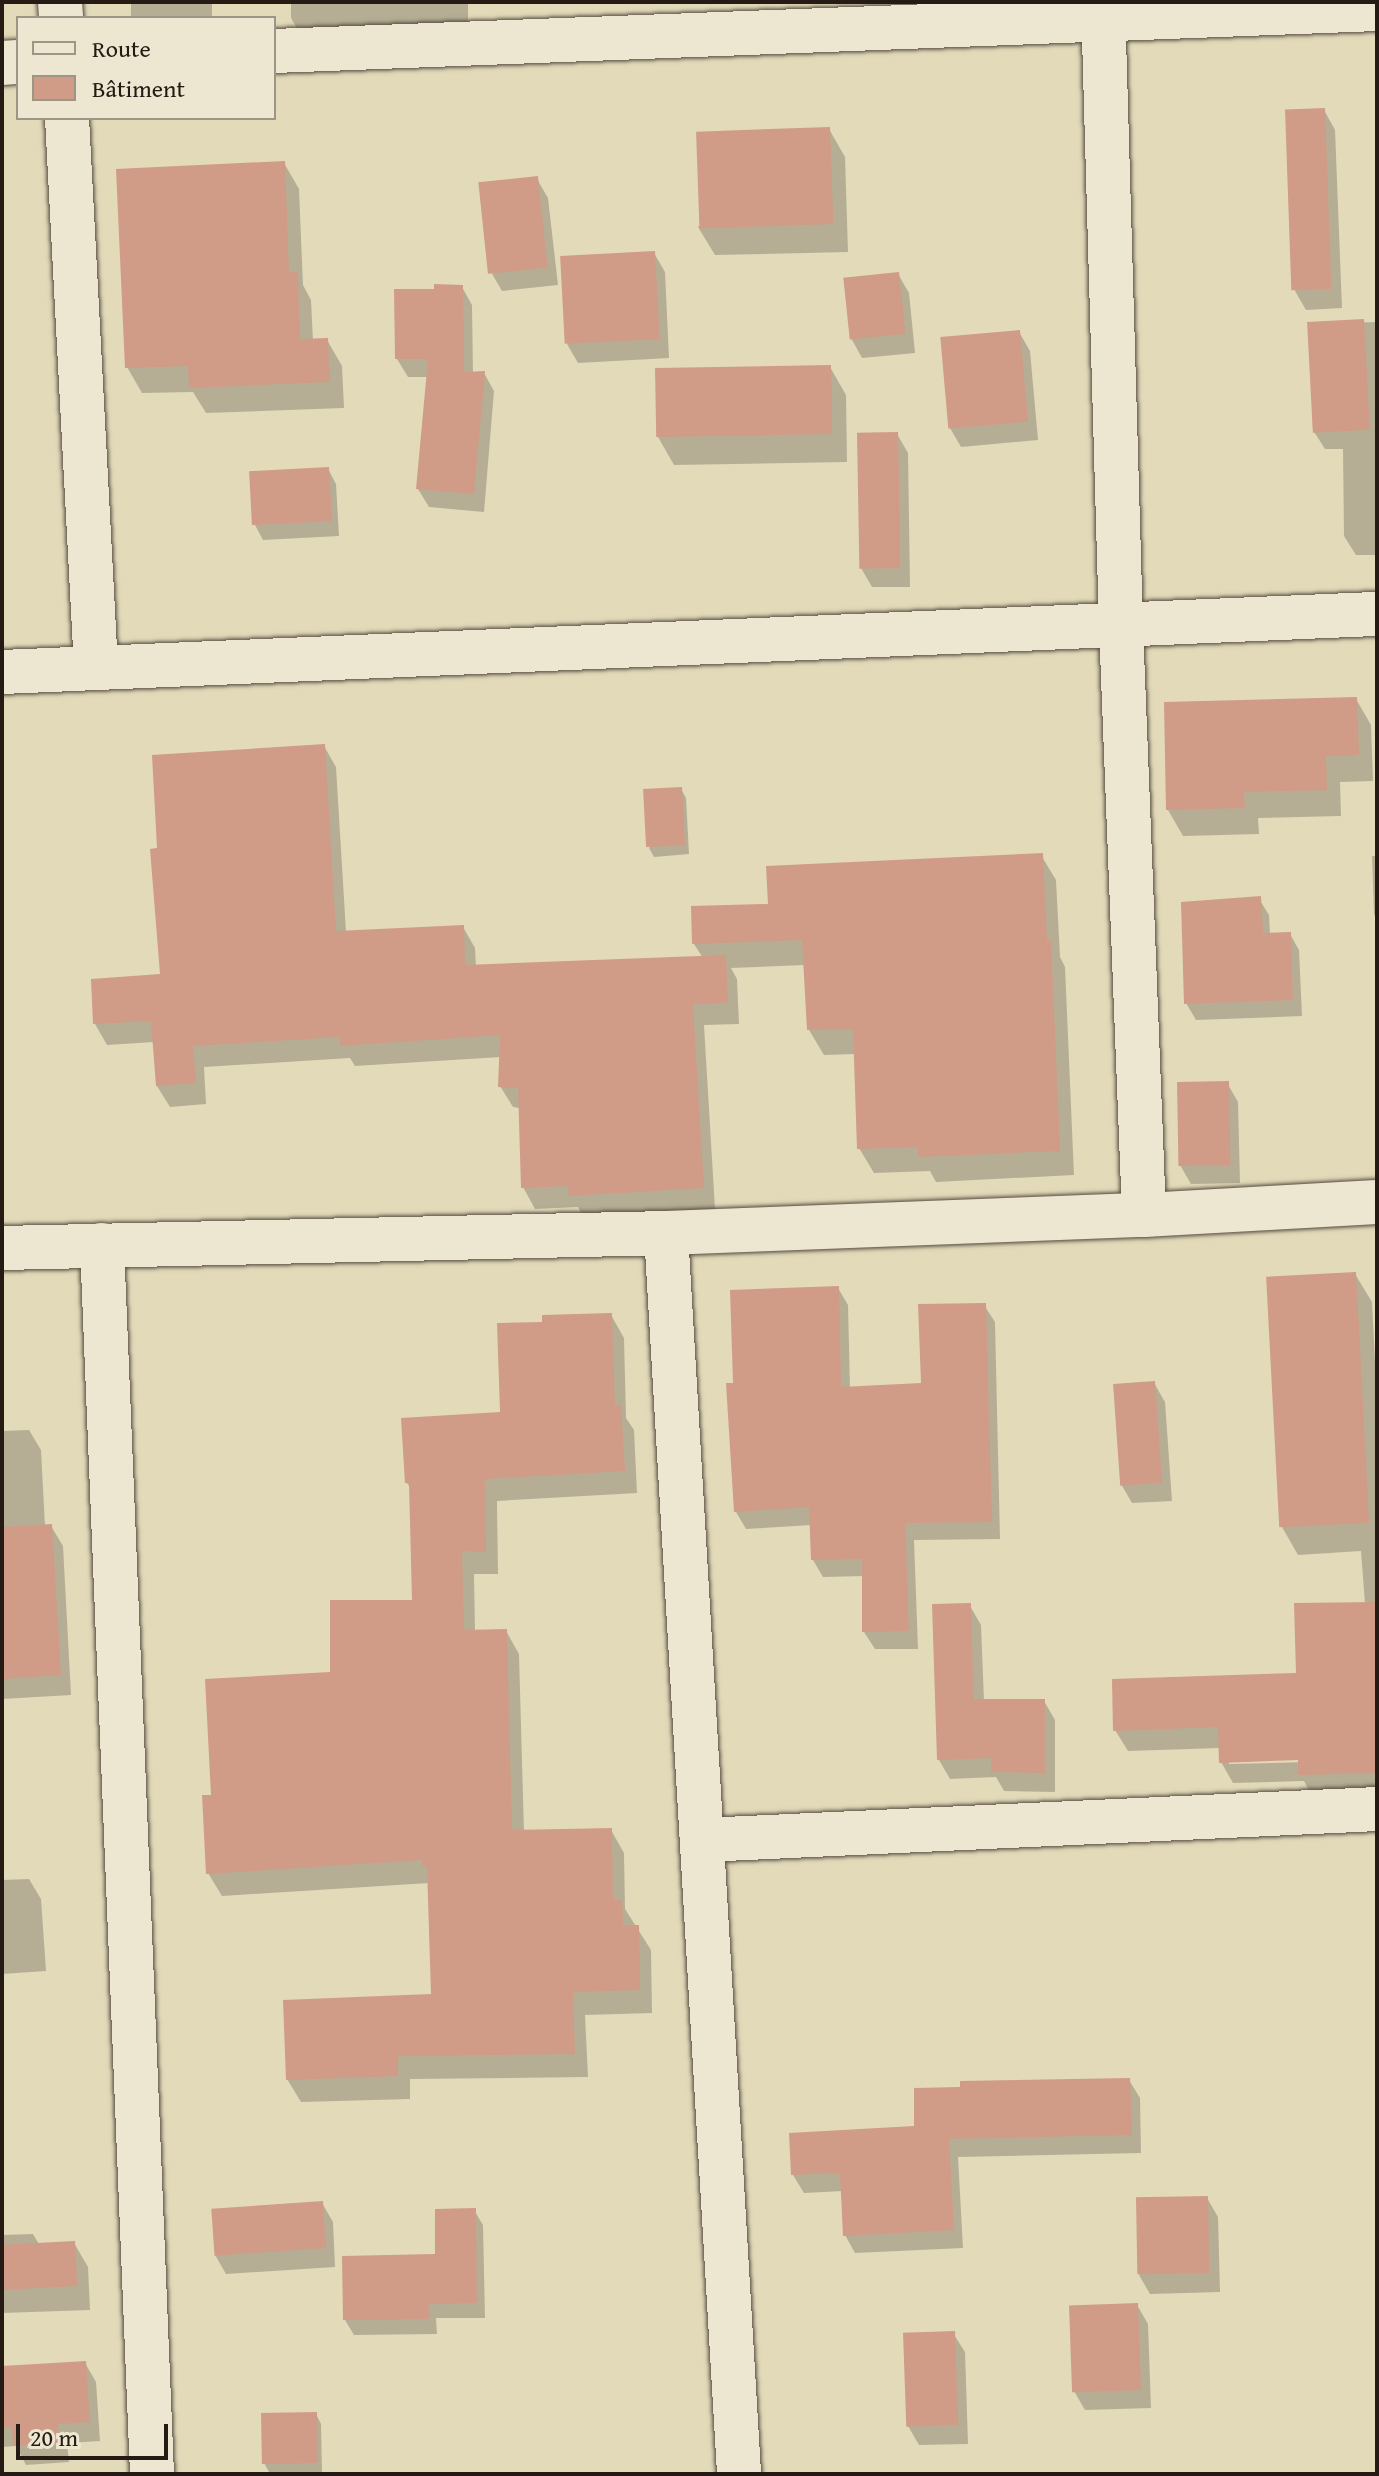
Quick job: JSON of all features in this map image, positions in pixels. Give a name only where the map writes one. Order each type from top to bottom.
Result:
[{"type":"street","points":[[276,51],[1104,10],[1377,9]]},
{"type":"street","points":[[1104,10],[1121,626],[1144,1215]]},
{"type":"street","points":[[67,120],[96,667]]},
{"type":"street","points":[[2,672],[1377,614]]},
{"type":"street","points":[[2,1248],[666,1233],[1144,1215],[1377,1202]]},
{"type":"street","points":[[666,1233],[739,2474]]},
{"type":"street","points":[[102,1245],[152,2474]]},
{"type":"street","points":[[703,1840],[1377,1809]]},
{"type":"building","points":[[1325,108],[1331,289],[1291,290],[1285,109]]},
{"type":"building","points":[[830,127],[833,224],[699,229],[696,132]]},
{"type":"building","points":[[285,161],[289,272],[298,272],[300,339],[328,338],[330,382],[189,388],[188,366],[125,368],[116,169]]},
{"type":"building","points":[[538,176],[548,267],[488,274],[478,182]]},
{"type":"building","points":[[655,251],[660,339],[565,344],[560,256]]},
{"type":"building","points":[[899,272],[905,334],[850,340],[843,278]]},
{"type":"building","points":[[434,284],[463,285],[464,372],[485,371],[474,494],[416,489],[428,359],[395,359],[394,289],[434,289]]},
{"type":"building","points":[[1364,319],[1370,430],[1313,433],[1307,322]]},
{"type":"building","points":[[1020,330],[1028,422],[948,429],[940,337]]},
{"type":"building","points":[[831,365],[832,434],[656,437],[655,368]]},
{"type":"building","points":[[898,432],[900,568],[859,569],[857,433]]},
{"type":"building","points":[[329,467],[332,521],[252,525],[249,471]]},
{"type":"building","points":[[1357,697],[1359,755],[1326,756],[1327,790],[1244,792],[1245,808],[1166,810],[1164,702]]},
{"type":"building","points":[[325,744],[336,931],[464,925],[465,965],[726,955],[728,1003],[693,1004],[704,1188],[569,1196],[568,1186],[521,1188],[518,1088],[498,1087],[500,1035],[340,1046],[340,1037],[193,1046],[196,1083],[156,1086],[151,1021],[93,1024],[91,979],[160,974],[150,849],[157,848],[152,755]]},
{"type":"building","points":[[682,787],[685,845],[646,847],[643,789]]},
{"type":"building","points":[[1043,853],[1047,940],[1051,940],[1060,1151],[919,1157],[917,1147],[857,1149],[853,1029],[807,1030],[802,940],[692,944],[691,906],[768,904],[766,866]]},
{"type":"building","points":[[1261,896],[1263,933],[1291,932],[1293,1000],[1184,1004],[1181,902]]},
{"type":"building","points":[[1229,1081],[1230,1165],[1178,1166],[1177,1082]]},
{"type":"building","points":[[1356,1272],[1369,1523],[1279,1527],[1266,1277]]},
{"type":"building","points":[[839,1286],[841,1387],[921,1383],[918,1304],[986,1303],[992,1522],[905,1523],[909,1631],[862,1632],[862,1559],[811,1560],[809,1507],[734,1512],[726,1383],[733,1383],[730,1290]]},
{"type":"building","points":[[612,1313],[615,1406],[621,1405],[625,1471],[485,1479],[486,1552],[462,1551],[464,1630],[507,1629],[512,1830],[612,1828],[613,1900],[622,1900],[623,1925],[639,1925],[640,1990],[573,1992],[575,2054],[398,2056],[398,2076],[286,2080],[283,2000],[431,1994],[427,1867],[423,1867],[422,1860],[206,1874],[202,1795],[211,1795],[205,1679],[330,1672],[330,1600],[412,1600],[409,1483],[405,1483],[401,1418],[500,1412],[497,1323],[542,1322],[542,1315]]},
{"type":"building","points":[[1155,1381],[1162,1483],[1120,1486],[1113,1384]]},
{"type":"building","points":[[52,1524],[61,1675],[2,1679],[2,1527]]},
{"type":"building","points":[[1377,1602],[1377,1773],[1298,1775],[1298,1760],[1219,1763],[1218,1727],[1113,1731],[1112,1679],[1296,1673],[1294,1603]]},
{"type":"building","points":[[971,1603],[974,1699],[1045,1699],[1045,1773],[991,1772],[991,1758],[937,1760],[932,1604]]},
{"type":"building","points":[[1130,2078],[1132,2135],[949,2139],[954,2230],[843,2236],[840,2173],[791,2175],[789,2133],[914,2126],[914,2088],[960,2087],[960,2081]]},
{"type":"building","points":[[1208,2196],[1209,2273],[1137,2274],[1136,2197]]},
{"type":"building","points":[[323,2201],[326,2248],[215,2256],[211,2209]]},
{"type":"building","points":[[476,2208],[477,2303],[429,2304],[429,2319],[343,2320],[342,2256],[435,2254],[435,2209]]},
{"type":"building","points":[[75,2241],[77,2286],[4,2290],[2,2245]]},
{"type":"building","points":[[1138,2303],[1141,2390],[1072,2392],[1069,2305]]},
{"type":"building","points":[[955,2331],[958,2425],[906,2427],[903,2333]]},
{"type":"building","points":[[86,2361],[90,2422],[58,2424],[59,2443],[13,2446],[12,2427],[2,2428],[2,2366]]},
{"type":"building","points":[[317,2412],[318,2463],[262,2464],[261,2413]]}]
